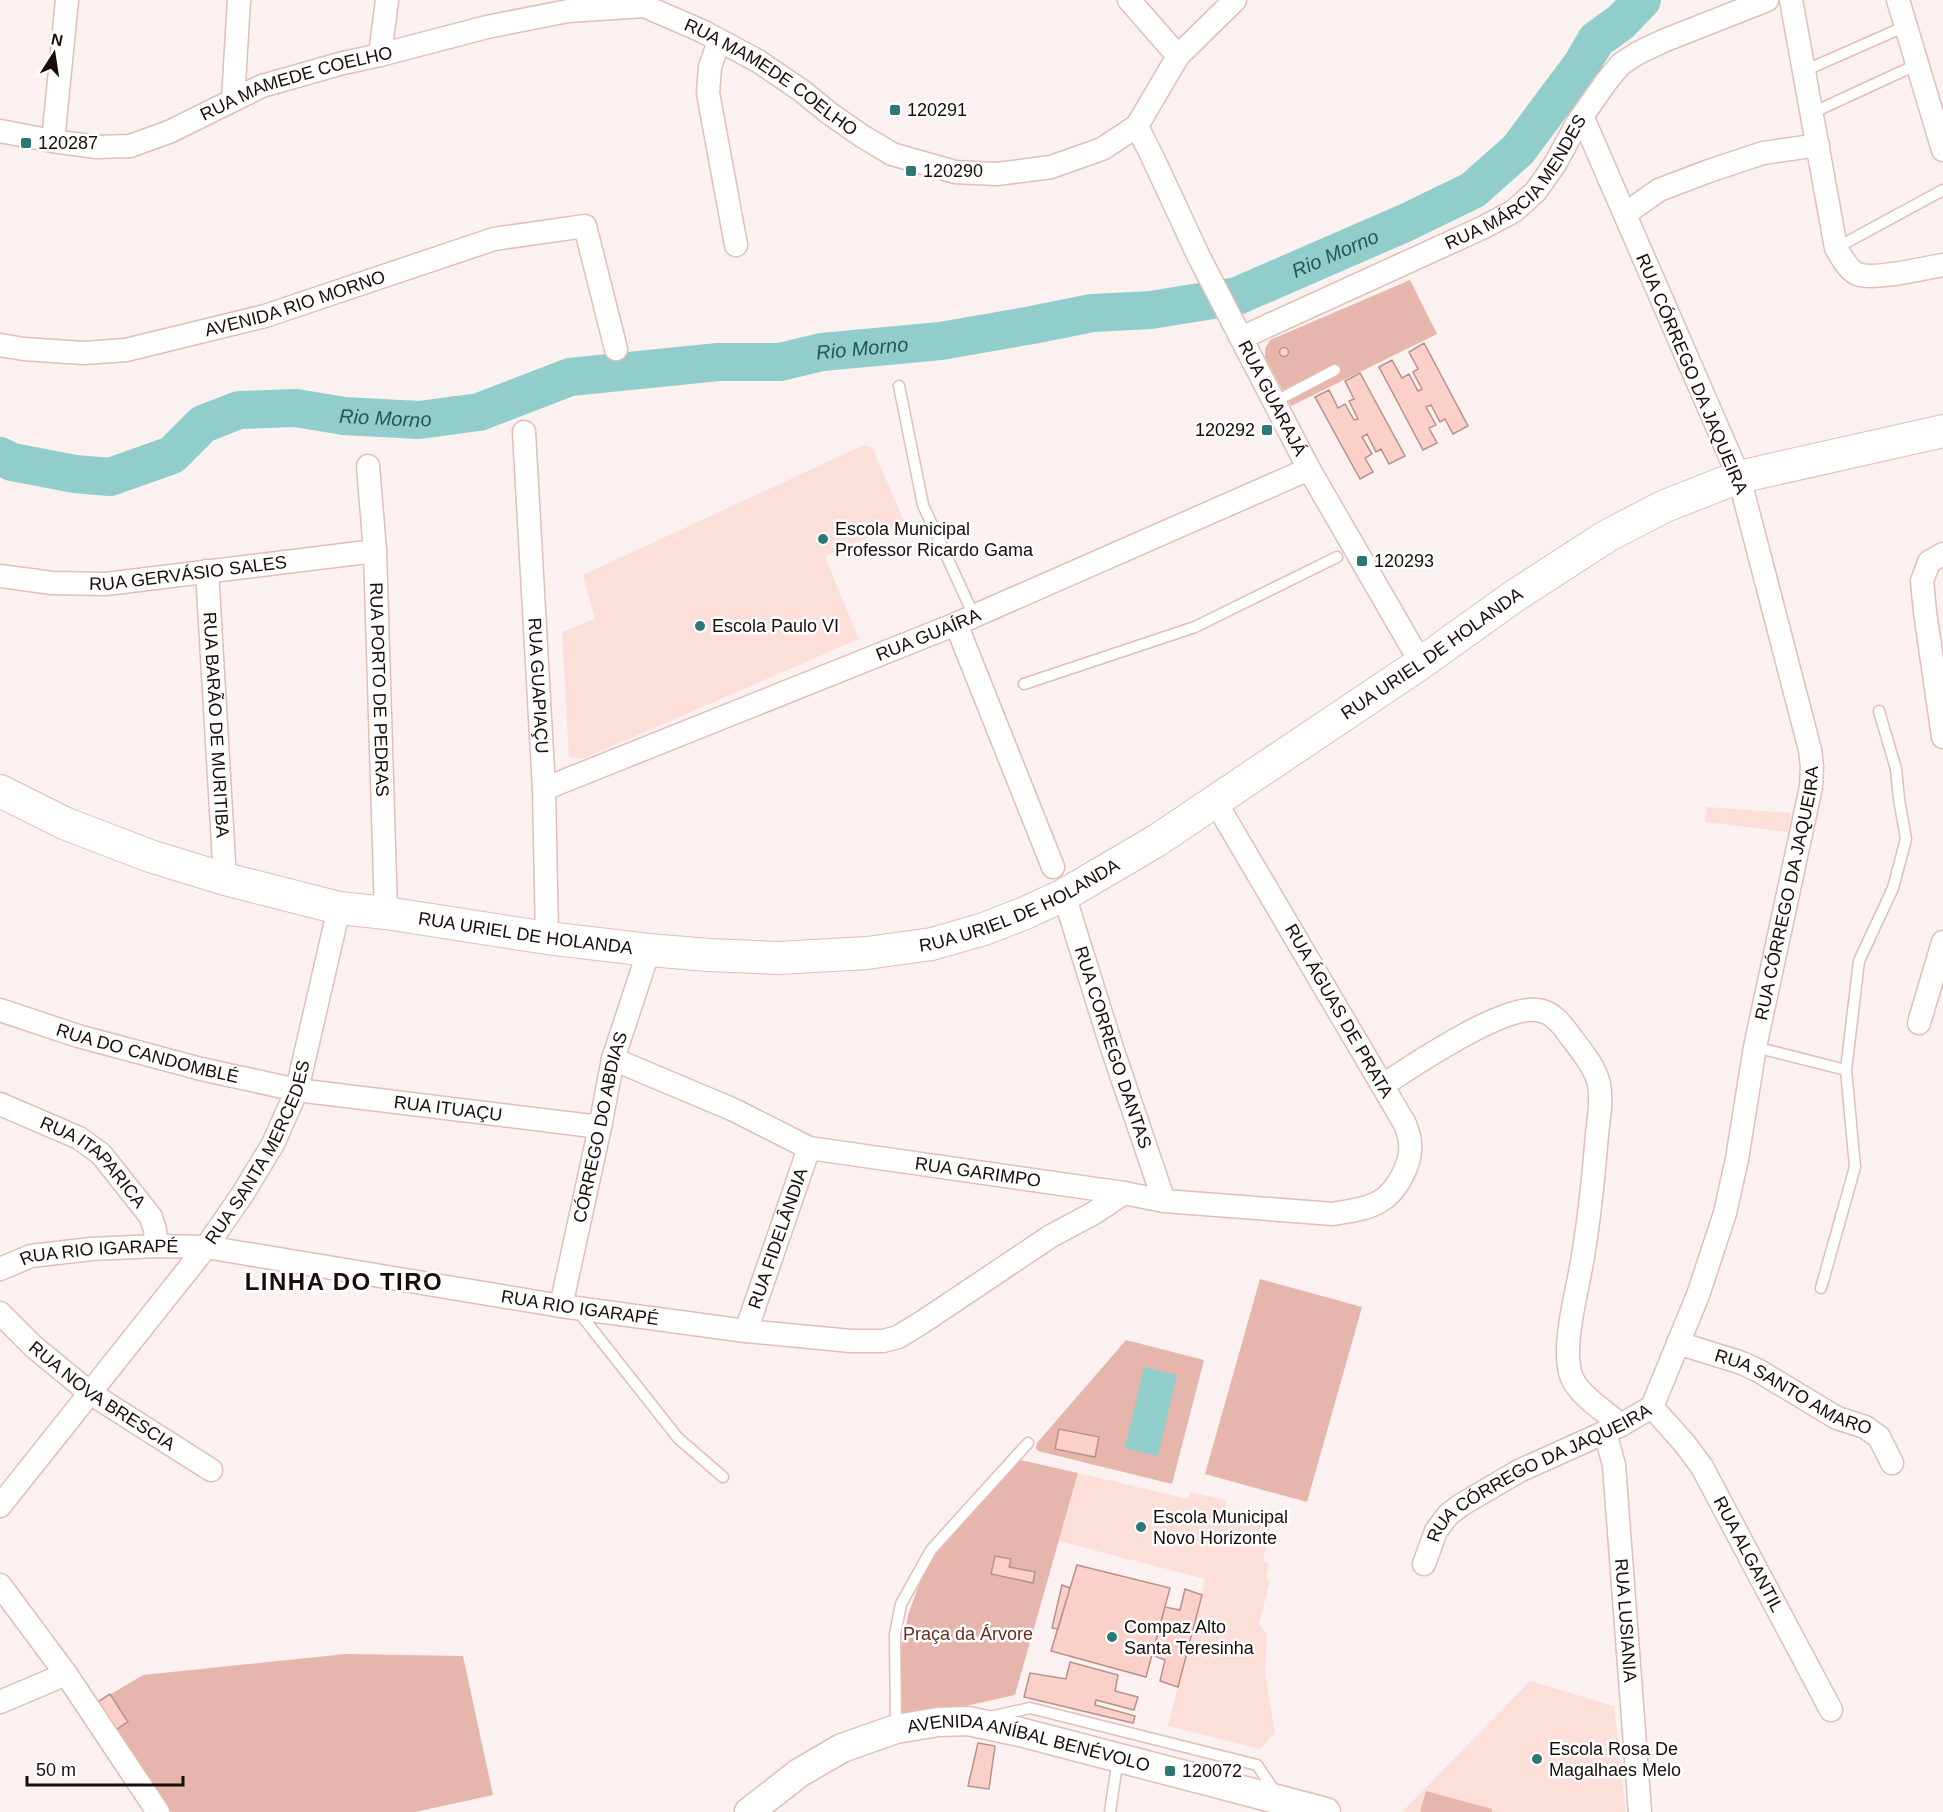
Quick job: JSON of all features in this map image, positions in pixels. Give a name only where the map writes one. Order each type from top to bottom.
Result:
[{"type":"main road","name":"RUA URIEL DE HOLANDA","points":[[0,791],[64,823],[150,856],[225,879],[339,908],[547,938],[649,950],[779,958],[867,953],[932,944],[984,929],[1059,881],[1163,836],[1421,663],[1513,597],[1607,536],[1665,506],[1739,477],[1943,431]]},
{"type":"street","points":[[53,141],[67,0]]},
{"type":"street","points":[[233,100],[239,0]]},
{"type":"street","points":[[380,55],[387,0]]},
{"type":"street","points":[[1129,0],[1178,56]]},
{"type":"street","name":"RUA MAMEDE COELHO","points":[[0,130],[96,147],[130,146],[169,132],[262,86],[287,78],[487,27],[557,14],[646,3],[758,62],[794,85],[862,136],[892,154],[955,172],[997,174],[1051,167],[1102,149],[1137,126],[1178,56],[1235,0]]},
{"type":"street","name":"RUA MÁRCIA MENDES","points":[[1241,338],[1484,227],[1514,211],[1536,191],[1555,164],[1582,116],[1621,64],[1663,41],[1767,0]]},
{"type":"street","points":[[1791,0],[1836,248],[1842,259],[1855,273],[1871,277],[1943,265]]},
{"type":"street","points":[[1898,0],[1918,64],[1939,118],[1943,150]]},
{"type":"street","points":[[719,40],[710,67],[708,93],[735,245]]},
{"type":"street","name":"RUA CÓRREGO DA JAQUEIRA","points":[[1424,1564],[1436,1531],[1448,1515],[1461,1505],[1519,1471],[1613,1428],[1652,1407],[1698,1295],[1725,1213],[1737,1159],[1755,1047],[1811,787],[1810,750],[1739,477],[1582,116]]},
{"type":"street","name":"RUA GUARAJÁ","points":[[1137,126],[1199,257],[1309,469],[1346,553],[1421,663]]},
{"type":"street","points":[[1625,214],[1659,190],[1709,171],[1763,153],[1818,145]]},
{"type":"street","name":"AVENIDA RIO MORNO","points":[[0,345],[83,353],[126,351],[265,316],[494,239],[585,226],[616,349]]},
{"type":"street","name":"RUA GUAPIAÇU","points":[[524,432],[544,789],[547,938]]},
{"type":"street","name":"RUA PORTO DE PEDRAS","points":[[368,466],[375,551],[386,913]]},
{"type":"street","name":"RUA GUAÍRA","points":[[544,789],[965,620],[1309,469]]},
{"type":"street","name":"RUA GERVÁSIO SALES","points":[[0,576],[52,583],[106,584],[375,551]]},
{"type":"street","points":[[1943,554],[1929,562],[1922,581],[1943,737]]},
{"type":"street","name":"RUA BARÃO DE MURITIBA","points":[[207,572],[225,879]]},
{"type":"street","name":"RUA CORREGO DANTAS","points":[[965,620],[1059,881],[1164,1202]]},
{"type":"street","name":"RUA ÁGUAS DE PRATA","points":[[1215,801],[1405,1124],[1410,1142],[1410,1154],[1401,1179],[1391,1193],[1378,1203],[1358,1209]]},
{"type":"street","name":"RUA SANTA MERCEDES","points":[[0,1506],[206,1247],[242,1195],[273,1144],[297,1090],[339,908]]},
{"type":"street","points":[[1919,1023],[1943,942]]},
{"type":"street","name":"CÓRREGO DO ABDIAS","points":[[568,1307],[613,1059],[649,950]]},
{"type":"street","name":"RUA DO CANDOMBLÉ","points":[[0,1010],[100,1042],[201,1069],[297,1090]]},
{"type":"street","points":[[1383,1085],[1463,1035],[1507,1015],[1527,1010],[1538,1010],[1551,1014],[1563,1026],[1589,1062],[1599,1086],[1600,1102],[1595,1167],[1580,1275],[1570,1320],[1568,1351],[1572,1378],[1613,1428]]},
{"type":"street","name":"RUA GARIMPO","points":[[613,1059],[734,1110],[809,1148],[1124,1193],[1164,1202],[1333,1214],[1358,1209]]},
{"type":"street","name":"RUA ITUAÇU","points":[[297,1090],[600,1127]]},
{"type":"street","name":"RUA ITAPARICA","points":[[0,1104],[79,1138],[101,1154],[151,1217],[156,1230],[157,1246]]},
{"type":"street","name":"RUA FIDELÂNDIA","points":[[746,1331],[809,1148]]},
{"type":"street","name":"RUA RIO IGARAPÉ","points":[[0,1269],[31,1256],[91,1249],[157,1246],[206,1247],[568,1307],[746,1331],[851,1341],[883,1341],[898,1337],[1052,1236],[1124,1193]]},
{"type":"street","name":"RUA NOVA BRESCIA","points":[[0,1313],[34,1347],[90,1393],[211,1470]]},
{"type":"street","name":"RUA SANTO AMARO","points":[[1678,1343],[1742,1363],[1837,1418],[1865,1427],[1879,1437],[1892,1463]]},
{"type":"street","name":"RUA ALGANTIL","points":[[1652,1407],[1702,1467],[1831,1710]]},
{"type":"street","name":"RUA LUSIANIA","points":[[1613,1428],[1640,1812]]},
{"type":"street","points":[[0,1585],[66,1674],[158,1812]]},
{"type":"street","points":[[0,1702],[66,1674]]},
{"type":"street","name":"AVENIDA ANÍBAL BENÉVOLO","points":[[754,1810],[800,1773],[842,1748],[896,1729],[938,1722],[968,1721],[1118,1758],[1280,1806],[1326,1812]]},
{"type":"lane","points":[[1804,71],[1906,26]]},
{"type":"lane","points":[[1812,113],[1918,64]]},
{"type":"lane","points":[[1836,248],[1943,190]]},
{"type":"lane","points":[[1274,402],[1335,370]]},
{"type":"lane","points":[[899,386],[923,505],[965,620]]},
{"type":"lane","points":[[1024,684],[1195,627],[1346,553]]},
{"type":"lane","points":[[1821,1288],[1856,1167],[1846,1070],[1858,961],[1893,888],[1906,839],[1896,769],[1879,711]]},
{"type":"lane","points":[[1755,1047],[1846,1070]]},
{"type":"lane","points":[[568,1307],[678,1438],[723,1477]]},
{"type":"lane","points":[[896,1729],[895,1634],[901,1604],[931,1550],[1028,1443]]},
{"type":"lane","points":[[968,1721],[1030,1708],[1257,1766],[1280,1806]]},
{"type":"lane","points":[[1110,1812],[1118,1758]]},
{"type":"shaded area","name":"Escola Paulo VI","points":[[864,445],[872,447],[904,521],[825,557],[859,639],[582,759],[569,757],[562,632],[595,619],[583,575]]},
{"type":"shaded area","points":[[1707,807],[1791,813],[1788,832],[1705,822]]},
{"type":"shaded area","points":[[1078,1473],[1188,1499],[1190,1492],[1227,1500],[1223,1513],[1271,1526],[1263,1561],[1269,1564],[1266,1577],[1270,1581],[1259,1624],[1267,1635],[1265,1672],[1275,1733],[1260,1749],[1168,1726],[1205,1579],[1059,1541]]},
{"type":"shaded area","name":"Escola Rosa De Magalhaes Melo","points":[[1530,1681],[1614,1706],[1626,1812],[1402,1812]]},
{"type":"green space","points":[[1410,280],[1437,334],[1291,406],[1265,357],[1265,349],[1270,340]]},
{"type":"green space","points":[[1260,1279],[1362,1307],[1307,1502],[1205,1474]]},
{"type":"green space","points":[[1126,1340],[1204,1360],[1172,1484],[1038,1451],[1036,1448],[1037,1443]]},
{"type":"green space","name":"Praça da Árvore","points":[[1016,1459],[1078,1473],[1015,1695],[902,1720],[898,1660],[909,1612],[924,1571],[937,1551]]},
{"type":"green space","points":[[346,1654],[463,1656],[493,1795],[415,1812],[171,1812],[96,1703],[143,1675]]},
{"type":"green space","points":[[1426,1791],[1492,1809],[1492,1812],[1420,1812]]},
{"type":"water","points":[[1144,1367],[1177,1375],[1158,1456],[1125,1448]]},
{"type":"building","points":[[1424,343],[1468,426],[1453,434],[1445,419],[1440,422],[1431,405],[1426,407],[1436,425],[1429,428],[1437,443],[1423,450],[1379,367],[1392,360],[1402,378],[1409,374],[1418,391],[1422,389],[1413,372],[1418,369],[1409,352]]},
{"type":"building","points":[[1284,347],[1289,352],[1284,357],[1279,352]]},
{"type":"building","points":[[1360,373],[1405,456],[1389,464],[1381,449],[1376,452],[1367,434],[1362,437],[1372,454],[1365,458],[1373,472],[1360,479],[1315,397],[1329,390],[1338,408],[1345,404],[1354,420],[1358,419],[1349,401],[1354,399],[1345,381]]},
{"type":"building","points":[[1059,1429],[1099,1437],[1095,1457],[1055,1449]]},
{"type":"building","points":[[995,1556],[1011,1559],[1009,1567],[1035,1572],[1033,1583],[991,1574]]},
{"type":"building","points":[[1077,1565],[1170,1588],[1146,1677],[1051,1651]]},
{"type":"building","points":[[1062,1585],[1070,1588],[1058,1629],[1052,1628]]},
{"type":"building","points":[[1185,1589],[1202,1595],[1178,1687],[1160,1681],[1165,1660],[1152,1655],[1165,1607],[1180,1610]]},
{"type":"building","points":[[1070,1662],[1118,1675],[1115,1691],[1138,1697],[1134,1710],[1096,1700],[1095,1705],[1135,1716],[1133,1723],[1024,1697],[1030,1673],[1066,1679]]},
{"type":"building","points":[[110,1694],[128,1722],[114,1731],[96,1703]]},
{"type":"building","points":[[978,1743],[995,1746],[989,1789],[968,1786]]},
{"type":"waterway","name":"Rio Morno","points":[[0,456],[12,462],[75,474],[110,477],[172,455],[203,424],[239,410],[296,408],[344,416],[419,420],[479,412],[570,377],[718,362],[780,362],[822,352],[941,341],[1092,313],[1151,310],[1237,296],[1405,223],[1473,190],[1518,150],[1582,64],[1596,40],[1621,22],[1642,0]]},
{"type":"place","name":"120291","points":[[895,110]]},
{"type":"place","name":"120287","points":[[26,143]]},
{"type":"place","name":"120290","points":[[911,171]]},
{"type":"place","name":"120292","points":[[1267,430]]},
{"type":"place","name":"Escola Municipal Professor Ricardo Gama","points":[[823,539]]},
{"type":"place","name":"120293","points":[[1362,561]]},
{"type":"place","name":"Escola Paulo VI","points":[[700,626]]},
{"type":"place","name":"Escola Municipal Novo Horizonte","points":[[1141,1527]]},
{"type":"place","name":"Compaz Alto Santa Teresinha","points":[[1112,1637]]},
{"type":"place","name":"Escola Rosa De Magalhaes Melo","points":[[1537,1759]]},
{"type":"place","name":"120072","points":[[1170,1771]]},
{"type":"district","name":"LINHA DO TIRO","points":[[344,1281]]}]
